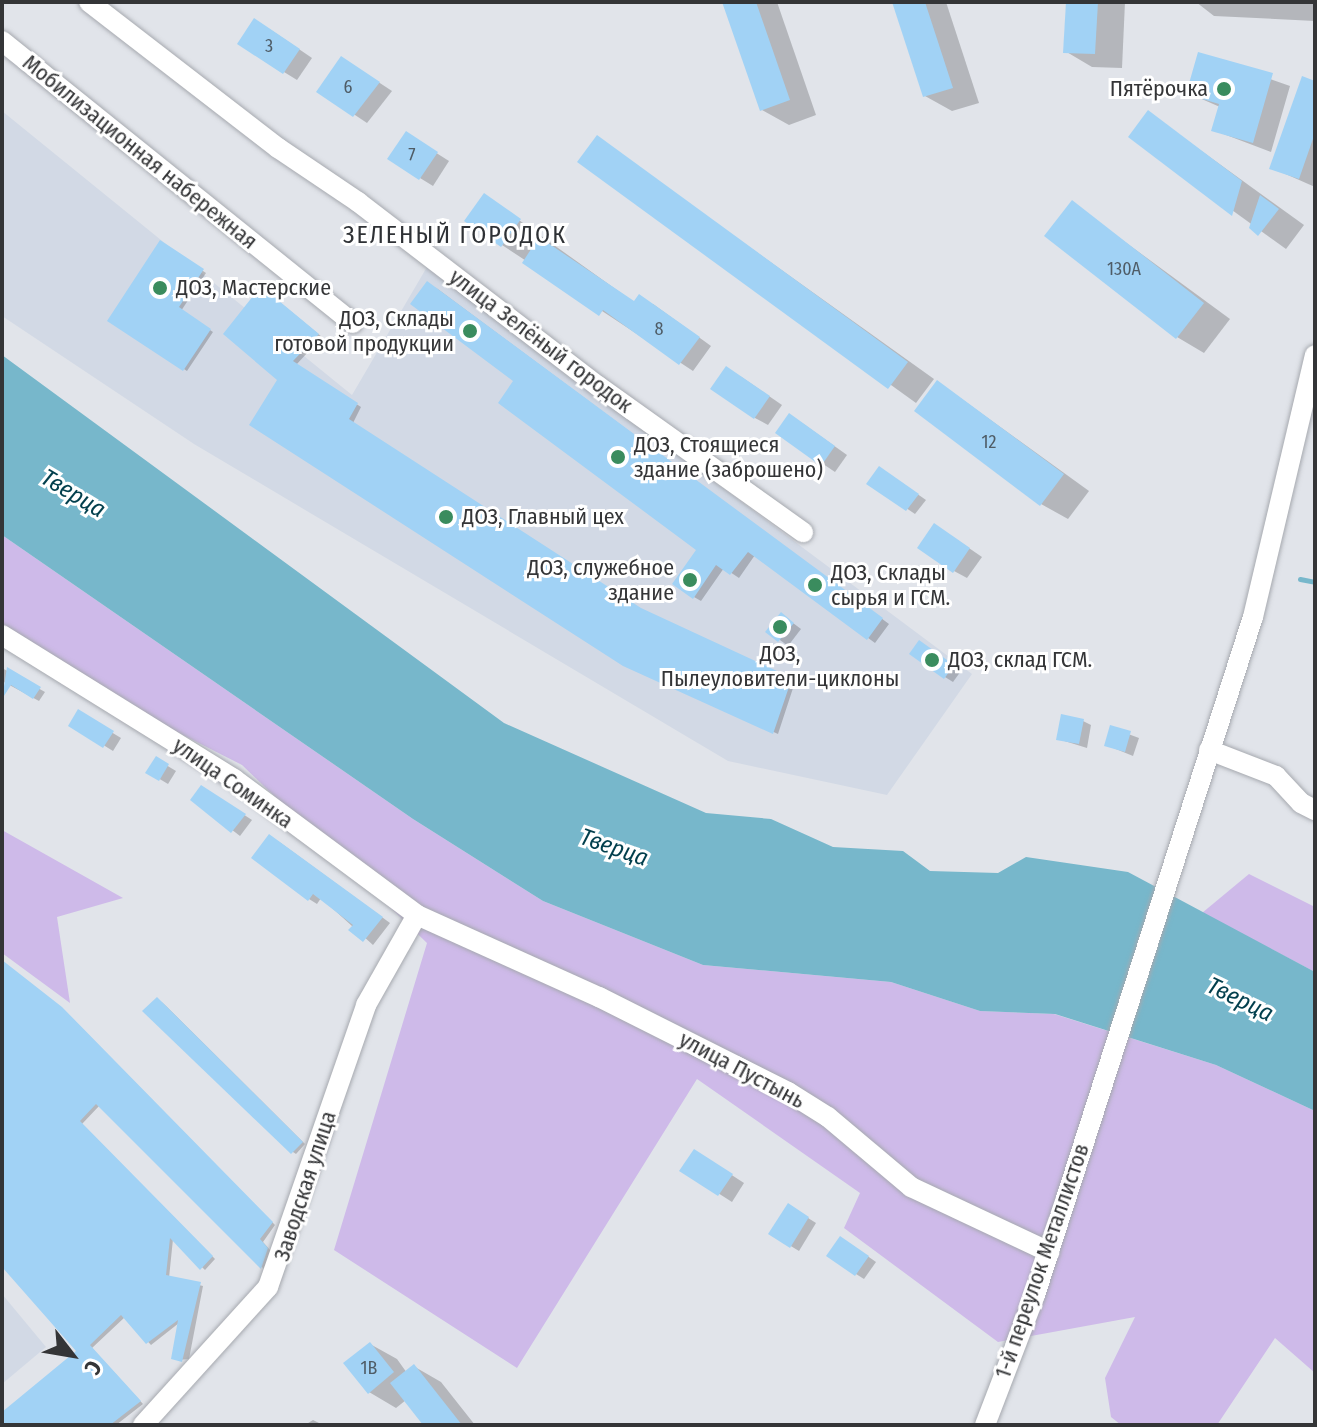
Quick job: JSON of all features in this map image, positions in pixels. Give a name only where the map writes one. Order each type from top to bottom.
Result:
[{"type":"street","name":"улица Зелёный городок","points":[[89,2],[278,148],[358,202],[598,386],[803,532]]},
{"type":"street","name":"Мобилизационная набережная","points":[[2,41],[353,323]]},
{"type":"street","name":"1-й переулок Металлистов","points":[[985,1425],[1049,1252],[1253,617],[1315,355]]},
{"type":"street","name":"улица Соминка","points":[[2,635],[234,779],[417,915]]},
{"type":"street","points":[[1209,750],[1276,776],[1301,803],[1315,810]]},
{"type":"street","name":"улица Пустынь","points":[[417,915],[599,997],[788,1092],[828,1117],[911,1187],[1049,1252]]},
{"type":"street","name":"Заводская улица","points":[[143,1425],[268,1287],[366,1005],[417,915]]},
{"type":"shaded area","points":[[2,111],[352,395],[427,267],[972,674],[887,795],[728,761],[194,444],[2,316]]},
{"type":"shaded area","points":[[2,535],[413,819],[543,901],[703,965],[891,982],[980,1011],[1054,1014],[1216,1065],[1315,1111],[1315,1373],[1275,1338],[1217,1425],[1121,1425],[1111,1417],[1105,1378],[1135,1317],[998,1342],[844,1228],[860,1193],[697,1079],[517,1368],[334,1250],[427,943],[242,765],[2,643]]},
{"type":"shaded area","points":[[2,830],[123,898],[57,917],[70,1003],[2,953]]},
{"type":"shaded area","points":[[1249,874],[1315,907],[1315,972],[1202,913]]},
{"type":"shaded area","points":[[2,1294],[46,1347],[2,1384]]},
{"type":"water","name":"Тверца","points":[[2,355],[504,723],[706,813],[771,819],[833,847],[903,851],[930,871],[998,873],[1026,857],[1128,872],[1315,972],[1315,1111],[1216,1065],[1055,1014],[980,1011],[891,982],[703,965],[543,901],[413,819],[2,535]]},
{"type":"building","points":[[722,2],[756,2],[790,100],[760,111]]},
{"type":"building","points":[[892,2],[925,2],[953,88],[923,97]]},
{"type":"building","points":[[1066,2],[1098,2],[1095,54],[1063,53]]},
{"type":"building","points":[[254,18],[300,49],[283,74],[237,44]]},
{"type":"building","points":[[1198,52],[1273,73],[1253,143],[1211,131],[1219,104],[1186,94]]},
{"type":"building","points":[[341,56],[380,82],[353,117],[316,92]]},
{"type":"building","points":[[1302,76],[1315,81],[1315,133],[1299,179],[1269,169]]},
{"type":"building","points":[[1148,110],[1242,181],[1232,216],[1128,137]]},
{"type":"building","points":[[406,131],[438,152],[419,180],[387,159]]},
{"type":"building","points":[[597,135],[908,362],[888,389],[577,162]]},
{"type":"building","points":[[484,193],[521,219],[501,247],[464,221]]},
{"type":"building","points":[[1260,195],[1279,209],[1258,236],[1249,228]]},
{"type":"building","points":[[1072,200],[1204,303],[1176,339],[1044,236]]},
{"type":"building","points":[[539,237],[634,301],[639,294],[700,337],[679,365],[603,310],[599,316],[522,263]]},
{"type":"building","name":"ДОЗ, Мастерские","points":[[160,240],[204,269],[179,307],[211,329],[183,371],[107,321]]},
{"type":"building","points":[[427,281],[883,618],[867,640],[748,552],[730,575],[716,565],[693,599],[672,584],[696,550],[498,403],[513,381],[410,304]]},
{"type":"building","name":"ДОЗ, Главный цех","points":[[261,286],[319,334],[293,361],[358,403],[349,419],[641,608],[792,678],[773,734],[623,666],[249,425],[277,380],[223,334]]},
{"type":"building","points":[[726,366],[770,396],[754,419],[710,389]]},
{"type":"building","points":[[937,380],[1064,474],[1040,506],[914,411]]},
{"type":"building","points":[[789,413],[835,446],[821,466],[775,433]]},
{"type":"building","points":[[879,466],[919,494],[906,511],[866,484]]},
{"type":"building","points":[[934,523],[970,548],[953,573],[917,548]]},
{"type":"building","name":"ДОЗ, Пылеуловители-циклоны","points":[[781,612],[794,623],[778,642],[765,632]]},
{"type":"building","name":"ДОЗ, склад ГСМ.","points":[[919,640],[954,665],[944,679],[909,654]]},
{"type":"building","points":[[7,667],[41,687],[33,699],[11,685],[2,699]]},
{"type":"building","points":[[78,709],[114,731],[103,748],[68,726]]},
{"type":"building","points":[[1061,714],[1084,719],[1079,744],[1056,740]]},
{"type":"building","points":[[1110,725],[1131,731],[1125,752],[1104,746]]},
{"type":"building","points":[[156,756],[169,764],[159,781],[145,773]]},
{"type":"building","points":[[201,785],[246,814],[231,833],[190,800]]},
{"type":"building","points":[[269,834],[383,917],[363,942],[348,930],[353,925],[313,894],[308,901],[251,858]]},
{"type":"building","points":[[2,960],[62,1007],[273,1222],[260,1239],[268,1248],[261,1269],[96,1104],[80,1121],[213,1256],[200,1270],[170,1238],[166,1275],[201,1282],[182,1362],[171,1359],[178,1320],[146,1344],[121,1315],[90,1345],[141,1401],[110,1425],[2,1425],[2,1412],[76,1351],[2,1267]]},
{"type":"building","points":[[157,997],[303,1142],[291,1154],[142,1011]]},
{"type":"building","points":[[694,1149],[733,1174],[718,1196],[679,1171]]},
{"type":"building","points":[[788,1203],[809,1217],[790,1248],[768,1234]]},
{"type":"building","points":[[840,1236],[869,1256],[855,1276],[826,1256]]},
{"type":"building","points":[[370,1342],[394,1372],[368,1394],[343,1363]]},
{"type":"building","points":[[414,1364],[462,1425],[423,1425],[390,1383]]},
{"type":"waterway","points":[[1300,579],[1315,582]]},
{"type":"place","name":"Пятёрочка","points":[[1224,89]]},
{"type":"place","name":"ДОЗ, Мастерские","points":[[160,288]]},
{"type":"place","name":"ДОЗ, Склады готовой продукции","points":[[470,331]]},
{"type":"place","name":"ДОЗ, Стоящиеся здание (заброшено)","points":[[618,457]]},
{"type":"place","name":"ДОЗ, Главный цех","points":[[446,517]]},
{"type":"place","name":"ДОЗ, служебное здание","points":[[690,580]]},
{"type":"place","name":"ДОЗ, Склады сырья и ГСМ.","points":[[815,585]]},
{"type":"place","name":"ДОЗ, Пылеуловители-циклоны","points":[[780,627]]},
{"type":"place","name":"ДОЗ, склад ГСМ.","points":[[932,660]]},
{"type":"district","name":"ЗЕЛЕНЫЙ ГОРОДОК","points":[[455,236]]}]
